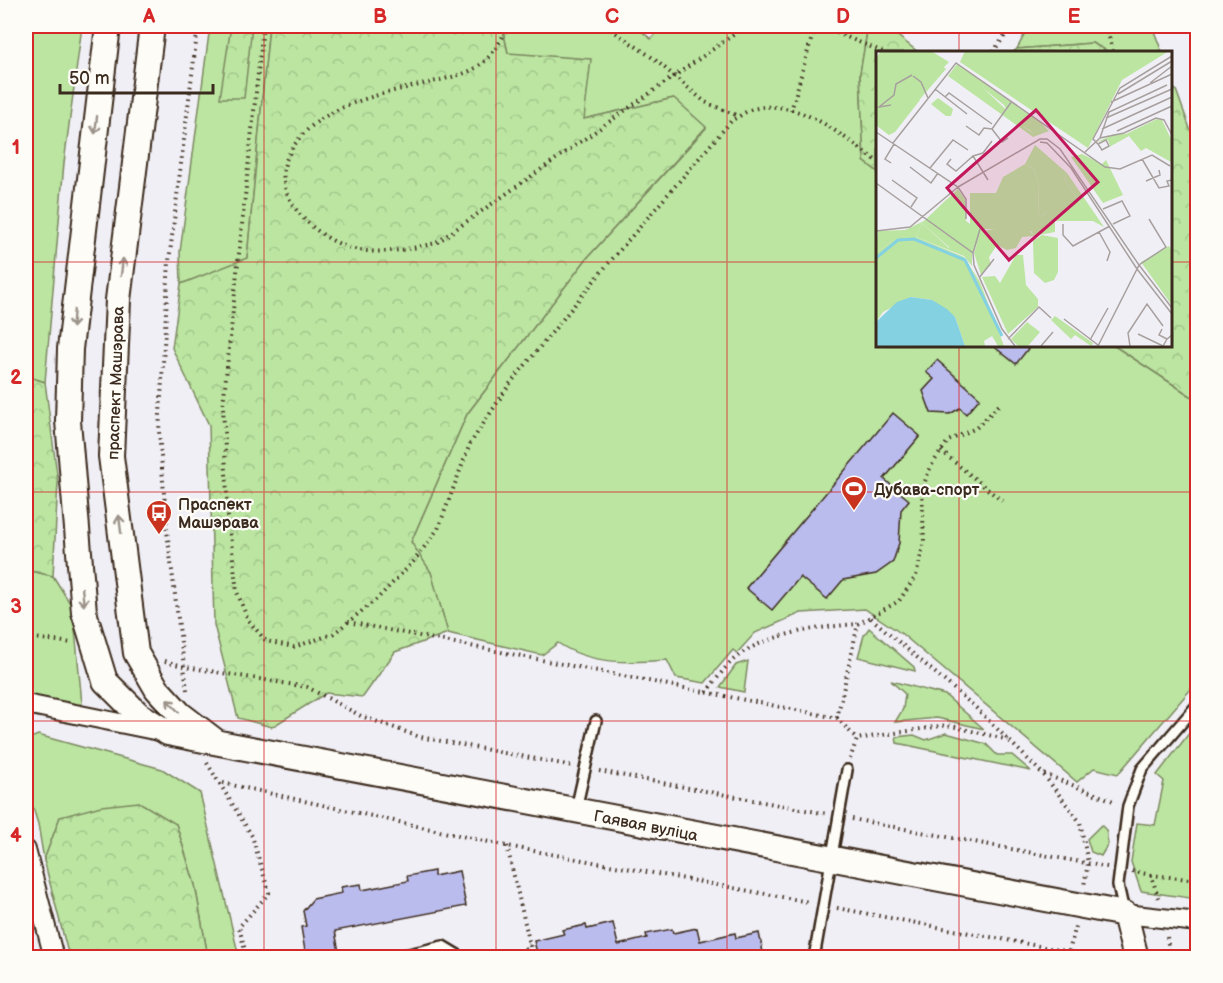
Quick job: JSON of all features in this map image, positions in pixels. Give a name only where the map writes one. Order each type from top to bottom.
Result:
[{"type":"main road","name":"праспект Машэрава","points":[[108,26],[70,349],[68,421],[84,612],[105,681],[138,714],[219,743]]},
{"type":"main road","name":"праспект Машэрава","points":[[152,26],[118,300],[111,456],[136,652],[182,730]]},
{"type":"main road","name":"Гаявая вуліца","points":[[219,743],[1125,914]]},
{"type":"main road","points":[[1125,914],[1136,957]]},
{"type":"street","points":[[26,704],[182,730]]},
{"type":"street","points":[[26,850],[54,957]]},
{"type":"street","name":"Гаявая вуліца","points":[[1125,914],[1197,922]]},
{"type":"lane","points":[[1125,914],[1118,885],[1128,806],[1142,769],[1197,704]]},
{"type":"lane","points":[[576,811],[596,721]]},
{"type":"lane","points":[[814,957],[847,770]]},
{"type":"lane","points":[[400,956],[443,946],[463,957]]},
{"type":"path","points":[[198,26],[169,261],[159,431],[167,531],[186,667],[182,730],[222,783],[252,836],[269,892],[239,927],[247,957]]},
{"type":"path","points":[[263,26],[223,405],[228,517],[237,592],[248,620],[266,641],[294,647],[333,634],[377,599],[399,577],[438,529],[470,444],[509,385],[615,256],[732,120],[751,109],[760,108],[791,111],[811,116],[876,161]]},
{"type":"path","points":[[508,26],[485,61],[460,75],[345,105],[307,130],[288,154],[284,175],[287,199],[314,229],[351,248],[400,252],[436,243],[746,26]]},
{"type":"path","points":[[606,26],[653,58],[705,102],[738,117]]},
{"type":"path","points":[[791,111],[815,26]]},
{"type":"path","points":[[820,26],[881,51]]},
{"type":"path","points":[[994,51],[1012,26]]},
{"type":"path","points":[[1106,26],[1113,51]]},
{"type":"path","points":[[706,692],[731,662],[751,648],[810,628],[858,624],[899,601],[916,576],[924,542],[922,489],[931,466],[948,441],[976,428],[1001,403]]},
{"type":"path","points":[[941,451],[1002,501]]},
{"type":"path","points":[[871,618],[975,707],[1009,740],[1043,774],[1080,822],[1088,863],[1081,905],[1069,951]]},
{"type":"path","points":[[348,622],[837,718],[857,739]]},
{"type":"path","points":[[837,718],[858,624]]},
{"type":"path","points":[[186,667],[307,687],[361,716],[420,737],[1151,875],[1197,880]]},
{"type":"path","points":[[857,739],[947,725],[1009,740]]},
{"type":"path","points":[[847,770],[857,739]]},
{"type":"path","points":[[1043,774],[1128,806]]},
{"type":"path","points":[[222,783],[507,846],[1102,957]]},
{"type":"path","points":[[507,846],[533,957]]},
{"type":"path","points":[[1151,875],[1165,918],[1170,957]]},
{"type":"path","points":[[517,957],[530,943]]},
{"type":"green space","points":[[26,26],[82,26],[64,163],[45,382],[26,376]]},
{"type":"green space","points":[[210,26],[269,26],[247,259],[181,284],[180,252]]},
{"type":"green space","points":[[231,26],[252,26],[244,98],[220,98]]},
{"type":"green space","points":[[269,26],[502,26],[508,53],[591,59],[584,119],[674,98],[706,127],[587,258],[467,414],[411,542],[431,572],[448,633],[395,652],[363,697],[326,693],[272,727],[238,718],[214,625],[209,425],[172,348],[181,284],[247,258]]},
{"type":"green space","points":[[502,26],[635,26],[651,39],[663,26],[868,26],[860,74],[864,161],[876,170],[876,346],[1115,346],[1197,400],[1197,682],[1118,774],[1094,768],[1077,782],[902,634],[865,609],[801,613],[755,633],[737,653],[733,650],[705,683],[676,678],[667,660],[625,662],[597,659],[570,650],[558,643],[542,655],[448,633],[431,573],[411,542],[467,414],[587,258],[706,128],[673,98],[584,119],[508,53]]},
{"type":"green space","points":[[868,26],[885,26],[917,51],[876,51],[876,170],[864,161],[860,73]]},
{"type":"green space","points":[[1029,26],[1152,26],[1162,51],[1107,51],[1092,43],[1017,49]]},
{"type":"green space","points":[[1092,43],[1107,51],[1014,51]]},
{"type":"green space","points":[[1172,88],[1176,90],[1197,148],[1197,400],[1115,346],[1172,346]]},
{"type":"green space","points":[[26,376],[45,382],[58,482],[53,576],[26,570]]},
{"type":"green space","points":[[26,570],[53,576],[73,608],[82,704],[34,715],[26,706]]},
{"type":"green space","points":[[869,628],[914,667],[915,671],[858,657],[864,635]]},
{"type":"green space","points":[[748,661],[744,692],[720,687],[736,665]]},
{"type":"green space","points":[[891,681],[945,695],[984,729],[937,718],[895,722],[903,709],[905,694]]},
{"type":"green space","points":[[1197,723],[1197,899],[1141,891],[1131,862],[1137,823],[1155,825],[1164,781],[1157,775]]},
{"type":"green space","points":[[946,733],[986,744],[997,755],[1012,755],[1031,771],[897,743],[896,737],[914,735],[926,740]]},
{"type":"green space","points":[[38,735],[162,769],[200,793],[239,957],[208,957],[195,885],[176,824],[60,817],[44,860],[38,824],[26,785],[26,740]]},
{"type":"green space","points":[[139,802],[176,824],[195,885],[208,957],[69,957],[44,860],[60,817],[101,806]]},
{"type":"green space","points":[[1101,825],[1106,830],[1108,844],[1101,856],[1091,852],[1087,839]]},
{"type":"building","points":[[993,346],[1030,346],[1016,364]]},
{"type":"building","points":[[937,360],[980,398],[966,414],[960,408],[950,414],[931,413],[923,391],[934,379],[926,372]]},
{"type":"building","name":"Дубава-спорт","points":[[893,413],[920,436],[884,479],[909,500],[901,510],[899,543],[893,562],[876,574],[843,580],[827,599],[800,577],[772,610],[746,588]]},
{"type":"building","points":[[434,871],[434,876],[459,871],[466,906],[335,931],[340,957],[312,957],[311,950],[305,951],[301,927],[306,926],[303,911],[313,899],[342,893],[341,887],[361,884],[362,890],[408,881],[407,876]]},
{"type":"building","points":[[613,923],[618,945],[647,938],[646,934],[672,929],[673,933],[697,928],[700,941],[735,933],[736,938],[759,933],[764,957],[538,957],[534,941],[564,934],[562,930],[586,925],[587,929]]},
{"type":"place","name":"Дубава-спорт","points":[[854,512]]},
{"type":"place","name":"Праспект Машэрава","points":[[159,536]]}]
